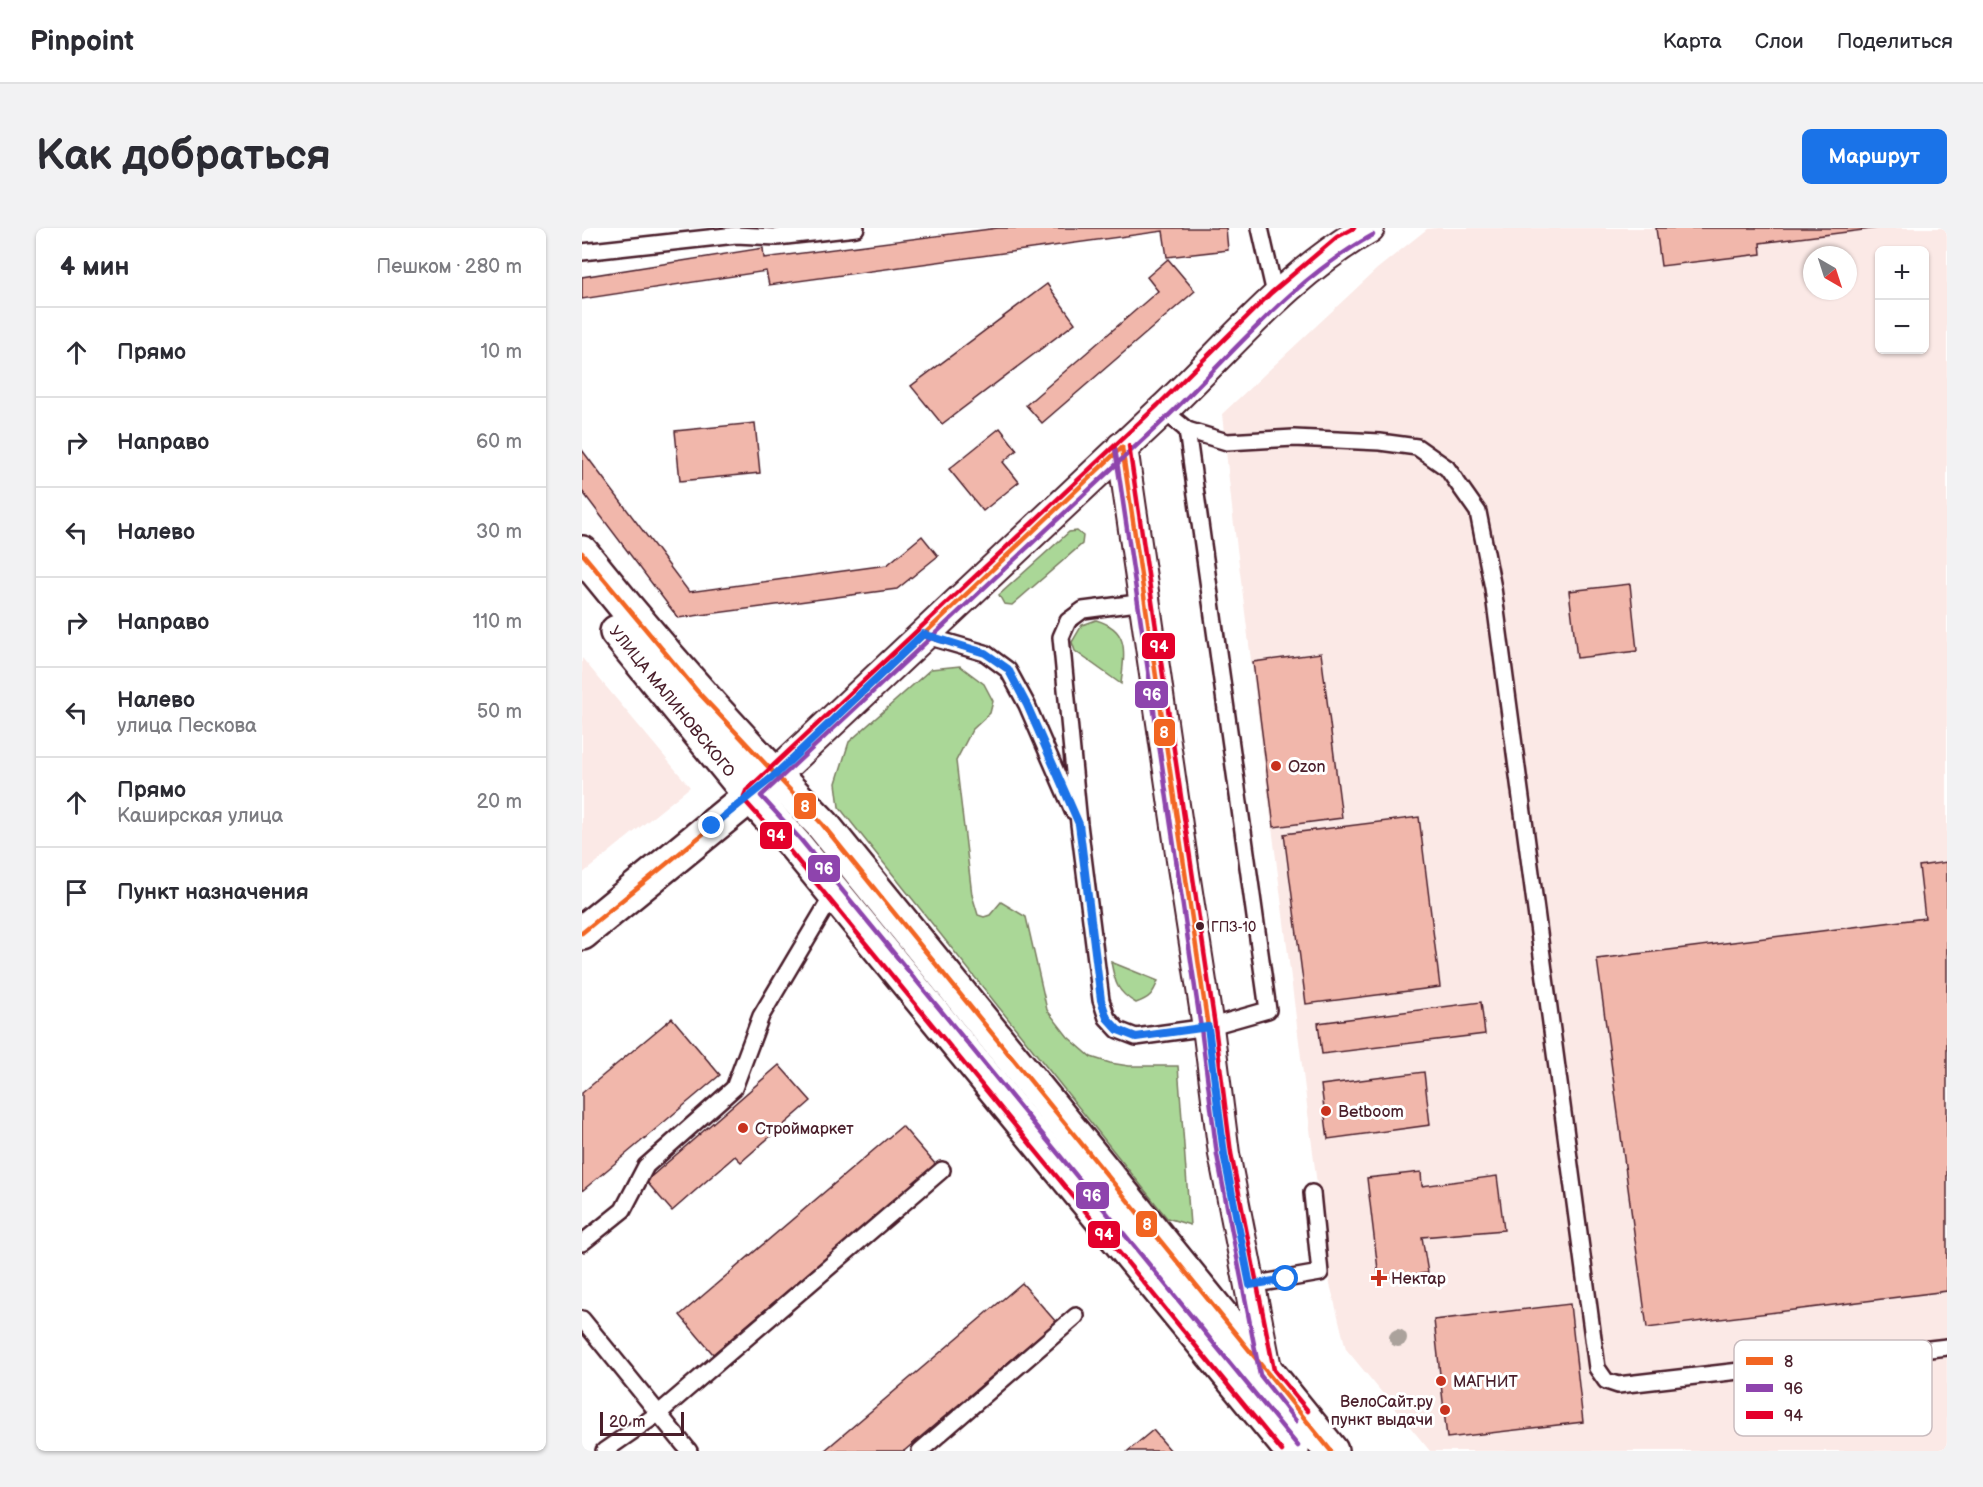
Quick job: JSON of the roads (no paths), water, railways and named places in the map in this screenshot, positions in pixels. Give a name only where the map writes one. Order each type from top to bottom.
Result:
[{"type":"main road","name":"УЛИЦА МАЛИНОВСКОГО","points":[[582,553],[640,625],[762,786],[834,893],[1292,1451]]},
{"type":"main road","name":"УЛИЦА МАЛИНОВСКОГО","points":[[582,589],[762,786],[822,824],[1331,1451]]},
{"type":"main road","points":[[582,933],[762,786]]},
{"type":"street","points":[[762,786],[1163,410],[1276,298],[1342,243],[1369,228]]},
{"type":"street","points":[[1122,447],[1208,1027],[1224,1154],[1267,1373]]},
{"type":"lane","points":[[582,252],[736,235],[777,237],[856,228]]},
{"type":"lane","points":[[1260,228],[1276,298]]},
{"type":"lane","points":[[1163,410],[1187,430],[1227,442],[1294,438],[1380,442],[1417,447],[1448,468],[1478,512],[1495,600],[1597,1368],[1606,1381],[1618,1385],[1734,1372]]},
{"type":"lane","points":[[1144,602],[1083,610],[1068,621],[1061,637],[1079,824],[1101,1000],[1107,1018],[1118,1030],[1136,1037],[1208,1027],[1268,1010],[1187,430]]},
{"type":"lane","points":[[923,634],[985,653],[1008,669],[1027,705],[1079,824]]},
{"type":"lane","points":[[582,1243],[623,1210],[646,1166],[734,1088],[761,1016],[834,893]]},
{"type":"lane","points":[[604,1451],[659,1413],[942,1170]]},
{"type":"lane","points":[[1250,1285],[1320,1273],[1312,1193]]},
{"type":"lane","points":[[920,1451],[1076,1316]]},
{"type":"lane","points":[[582,1319],[689,1451]]},
{"type":"lane","points":[[1932,1349],[1947,1347]]},
{"type":"place","name":"Ozon","points":[[1276,766]]},
{"type":"place","name":"ГПЗ-10","points":[[1200,926]]},
{"type":"place","name":"Betboom","points":[[1326,1111]]},
{"type":"place","name":"Строймаркет","points":[[743,1128]]},
{"type":"place","name":"Нектар","points":[[1379,1278]]},
{"type":"place","name":"МАГНИТ","points":[[1441,1381]]},
{"type":"place","name":"ВелоСайт.ру пункт выдачи","points":[[1445,1410]]}]
